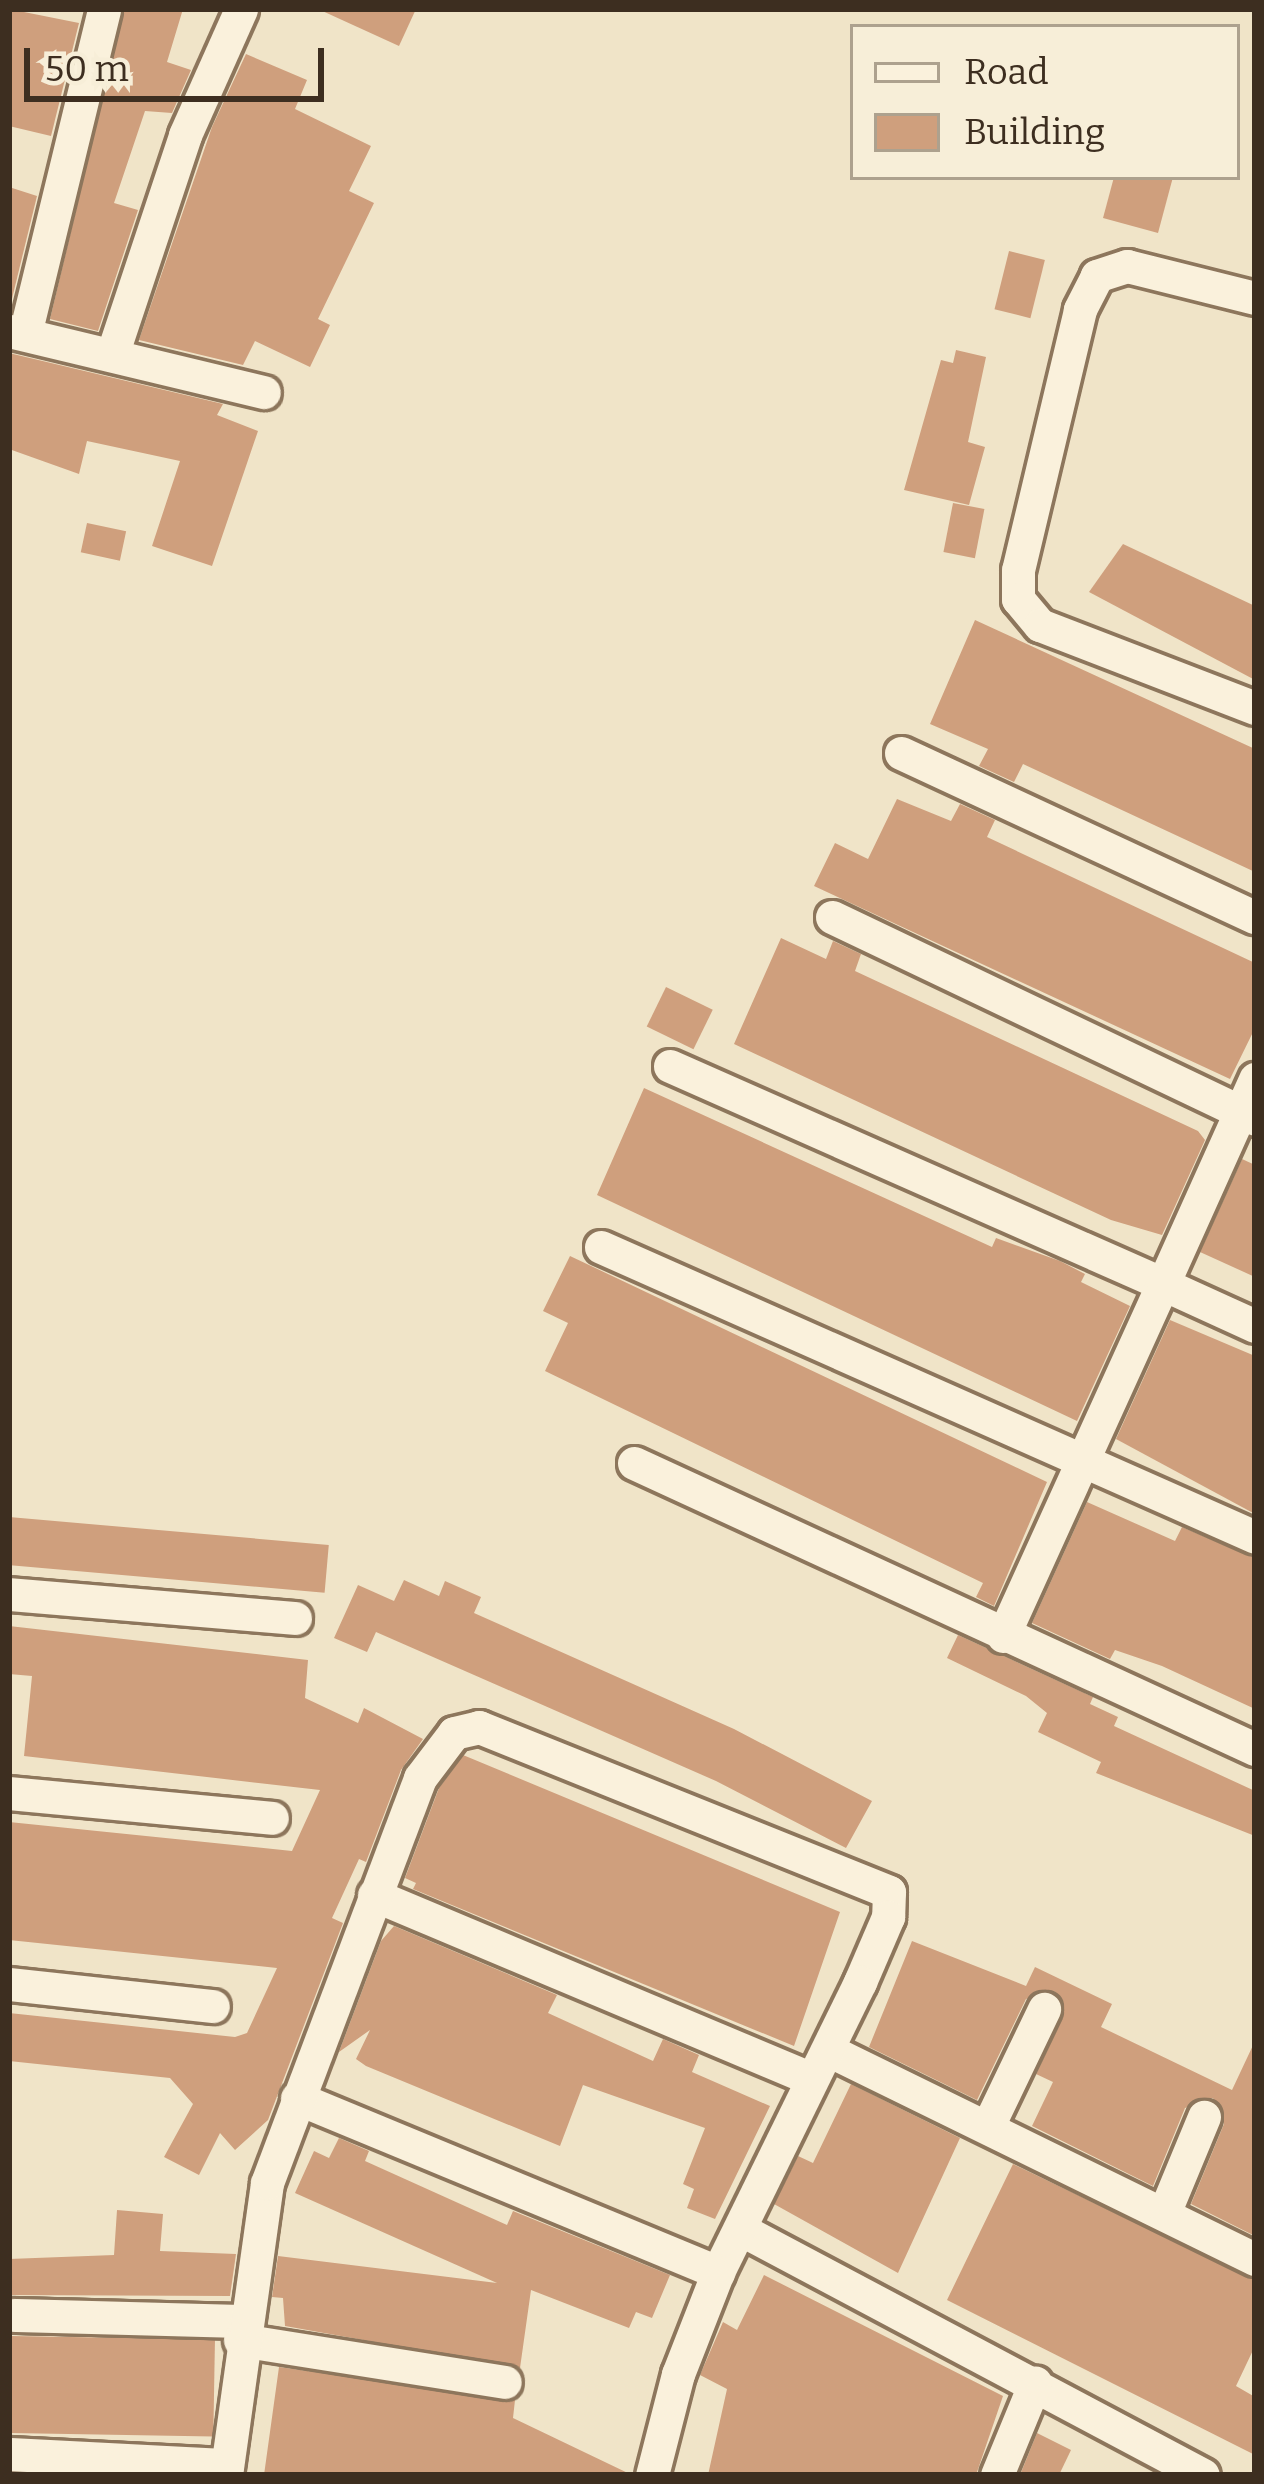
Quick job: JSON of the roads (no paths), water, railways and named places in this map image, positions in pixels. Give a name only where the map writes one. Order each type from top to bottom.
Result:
[{"type":"street","points":[[104,9],[17,333],[265,392]]},
{"type":"street","points":[[112,355],[185,135],[242,9]]},
{"type":"street","points":[[1255,298],[1127,266],[1097,277],[1080,310],[1018,570],[1018,599],[1040,625],[1255,708]]},
{"type":"street","points":[[902,753],[1255,917]]},
{"type":"street","points":[[832,916],[1247,1116]]},
{"type":"street","points":[[670,1066],[1255,1326]]},
{"type":"street","points":[[1003,1636],[1163,1284],[1247,1116],[1255,1079]]},
{"type":"street","points":[[601,1247],[1255,1537]]},
{"type":"street","points":[[634,1462],[1255,1749]]},
{"type":"street","points":[[9,1594],[295,1618]]},
{"type":"street","points":[[10,2454],[227,2470],[242,2331],[267,2183],[374,1895],[437,1750],[454,1733],[479,1727],[889,1892],[888,1917],[718,2272],[678,2374],[652,2475]]},
{"type":"street","points":[[9,1792],[272,1818]]},
{"type":"street","points":[[374,1895],[988,2126],[1255,2259]]},
{"type":"street","points":[[9,1984],[213,2006]]},
{"type":"street","points":[[988,2126],[1044,2009]]},
{"type":"street","points":[[298,2098],[718,2272]]},
{"type":"street","points":[[1165,2211],[1204,2117]]},
{"type":"street","points":[[740,2229],[1203,2475]]},
{"type":"street","points":[[14,2315],[242,2331],[505,2382]]},
{"type":"street","points":[[997,2475],[1035,2383]]}]
